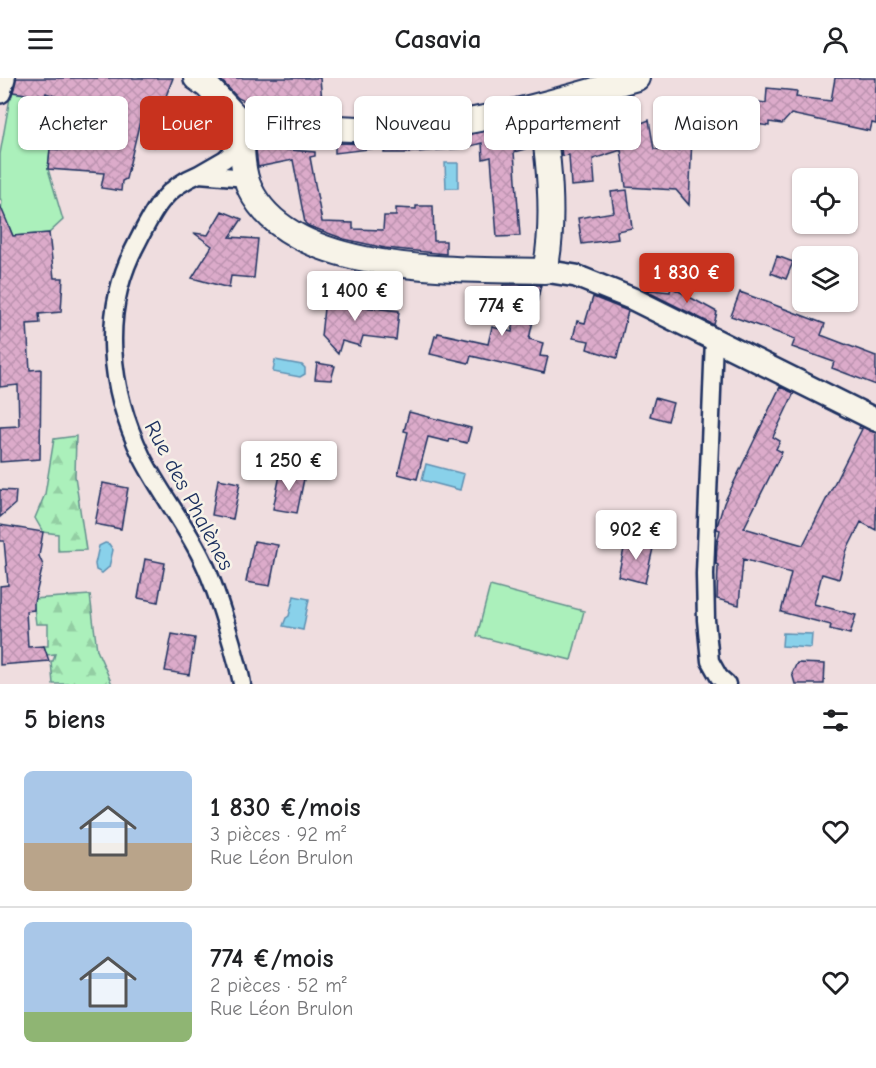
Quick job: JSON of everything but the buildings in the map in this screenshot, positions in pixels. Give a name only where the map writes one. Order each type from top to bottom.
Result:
[{"type":"main road","points":[[195,78],[207,86],[241,132],[247,178],[258,201],[275,222],[295,236],[352,256],[426,267],[545,271],[549,253],[550,225],[546,150]]},
{"type":"main road","points":[[572,96],[637,78]]},
{"type":"main road","points":[[241,132],[395,129],[443,125],[484,117]]},
{"type":"street","points":[[0,92],[4,78]]},
{"type":"street","name":"Rue des Phalènes","points":[[241,132],[225,159],[174,187],[154,212],[129,258],[118,293],[114,319],[114,364],[122,407],[143,458],[204,563],[224,616],[242,684]]},
{"type":"street","points":[[199,174],[247,178]]},
{"type":"street","points":[[545,271],[576,276],[598,283],[876,420]]},
{"type":"street","points":[[714,339],[705,574],[706,608],[710,661],[719,677],[727,684]]},
{"type":"green space","points":[[11,92],[38,96],[18,96],[18,150],[50,150],[48,169],[63,220],[49,233],[13,236],[9,226],[0,227],[2,200],[0,199],[0,154]]},
{"type":"green space","points":[[76,436],[75,476],[86,550],[58,551],[58,534],[43,532],[35,518],[45,494],[54,439]]},
{"type":"green space","points":[[490,586],[584,611],[571,660],[477,636]]},
{"type":"green space","points":[[90,595],[97,650],[112,684],[53,684],[51,661],[55,654],[47,655],[44,646],[48,646],[48,624],[36,624],[33,599]]},
{"type":"water","points":[[445,163],[458,163],[458,188],[446,188]]},
{"type":"water","points":[[275,360],[302,365],[305,368],[305,374],[300,377],[273,372]]},
{"type":"water","points":[[426,464],[464,474],[460,490],[422,480]]},
{"type":"water","points":[[109,544],[113,550],[109,567],[102,573],[96,570],[95,564],[99,546]]},
{"type":"water","points":[[294,596],[309,599],[303,630],[283,626],[289,616]]},
{"type":"water","points":[[783,633],[812,634],[811,648],[782,646]]}]
